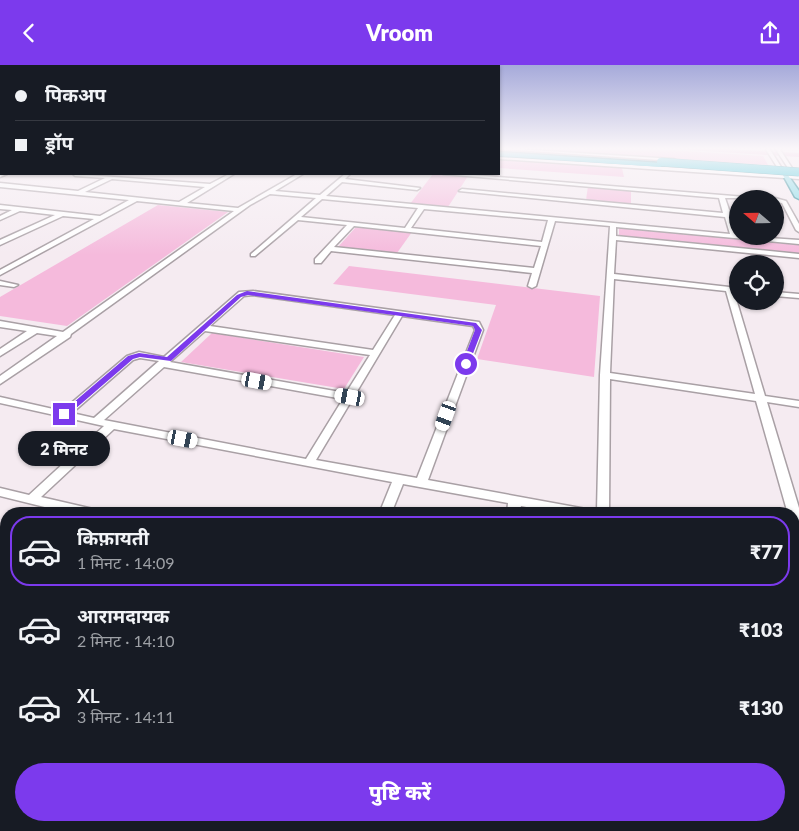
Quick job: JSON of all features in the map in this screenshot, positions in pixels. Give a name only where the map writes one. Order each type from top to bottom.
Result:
[{"type":"main road","points":[[790,184],[799,197]]},
{"type":"street","points":[[78,193],[98,184]]},
{"type":"street","points":[[185,184],[210,186]]},
{"type":"street","points":[[180,204],[214,184]]},
{"type":"street","points":[[0,381],[248,204],[282,184]]},
{"type":"street","points":[[253,255],[336,184]]},
{"type":"street","points":[[376,184],[417,188]]},
{"type":"street","points":[[467,184],[460,194],[582,202],[728,215]]},
{"type":"street","points":[[568,184],[729,197]]},
{"type":"street","points":[[0,185],[240,210]]},
{"type":"street","points":[[579,221],[584,185]]},
{"type":"street","points":[[267,192],[422,207],[452,206],[552,219],[729,236]]},
{"type":"street","points":[[248,204],[266,199],[296,195]]},
{"type":"street","points":[[721,196],[729,218]]},
{"type":"street","points":[[0,273],[136,199]]},
{"type":"street","points":[[784,202],[799,230]]},
{"type":"street","points":[[0,207],[101,218]]},
{"type":"street","points":[[407,230],[422,207]]},
{"type":"street","points":[[0,217],[19,209]]},
{"type":"street","points":[[0,243],[62,213]]},
{"type":"street","points":[[295,218],[545,245]]},
{"type":"street","points":[[532,286],[552,219]]},
{"type":"street","points":[[318,261],[352,224]]},
{"type":"street","points":[[603,507],[605,375],[613,225]]},
{"type":"street","points":[[612,238],[799,257]]},
{"type":"street","points":[[784,241],[799,242]]},
{"type":"street","points":[[329,249],[537,271]]},
{"type":"street","points":[[611,276],[729,289]]},
{"type":"street","points":[[0,283],[14,285]]},
{"type":"street","points":[[96,421],[166,362],[239,296],[247,293],[470,323],[479,327],[421,484]]},
{"type":"street","points":[[784,295],[799,296]]},
{"type":"street","points":[[738,310],[760,398],[792,507]]},
{"type":"street","points":[[309,463],[400,313]]},
{"type":"street","points":[[0,324],[67,335]]},
{"type":"street","points":[[204,328],[376,353]]},
{"type":"street","points":[[0,353],[35,329]]},
{"type":"street","points":[[64,414],[130,358],[139,355],[166,362],[350,397]]},
{"type":"street","points":[[605,375],[799,404]]},
{"type":"street","points":[[0,400],[112,425],[551,507]]},
{"type":"street","points":[[32,499],[112,425]]},
{"type":"street","points":[[388,507],[399,480]]},
{"type":"street","points":[[0,492],[65,507]]},
{"type":"street","points":[[514,507],[515,501]]},
{"type":"shaded area","points":[[426,184],[463,184],[448,207],[410,204]]},
{"type":"shaded area","points":[[588,186],[631,190],[631,204],[586,200]]},
{"type":"shaded area","points":[[158,205],[228,212],[67,326],[0,316],[0,297]]},
{"type":"shaded area","points":[[356,227],[412,232],[397,253],[338,247]]},
{"type":"shaded area","points":[[619,228],[729,238],[729,245],[799,245],[799,255],[619,237]]},
{"type":"shaded area","points":[[349,266],[600,296],[594,377],[477,359],[496,305],[333,284]]},
{"type":"shaded area","points":[[212,333],[364,357],[344,389],[181,362]]},
{"type":"route","points":[[64,414],[135,355],[168,360],[239,296],[247,293],[476,324],[479,327],[466,364]]}]
